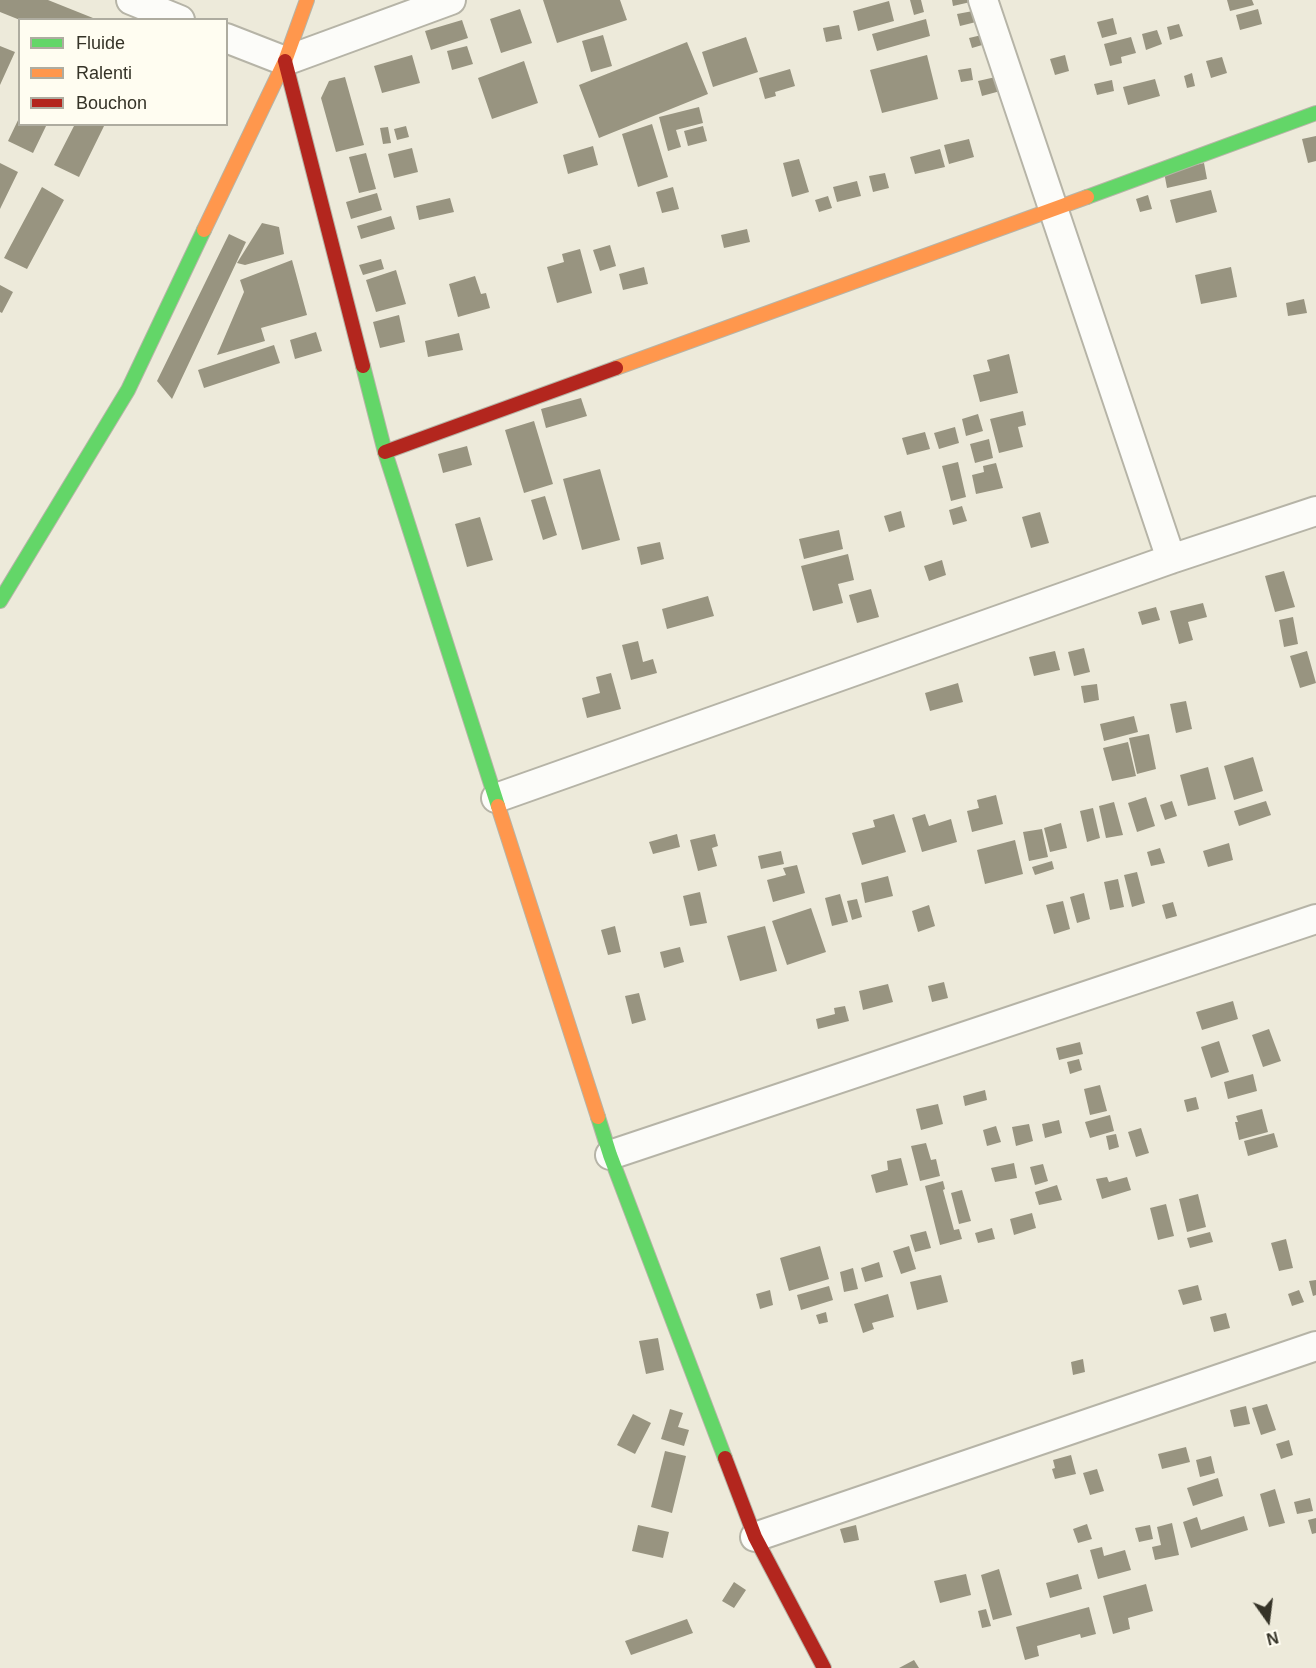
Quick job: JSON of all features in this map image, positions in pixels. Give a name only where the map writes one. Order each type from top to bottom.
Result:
[{"type":"street","points":[[131,0],[175,18]]},
{"type":"street","points":[[0,601],[128,390],[285,61],[307,0]]},
{"type":"street","points":[[228,39],[285,61],[451,0]]},
{"type":"street","points":[[983,0],[1171,559]]},
{"type":"street","points":[[285,61],[385,452],[610,1155],[755,1536],[824,1668]]},
{"type":"street","points":[[385,452],[1316,113]]},
{"type":"street","points":[[496,798],[1171,559],[1316,511]]},
{"type":"street","points":[[610,1155],[1316,919]]},
{"type":"street","points":[[755,1536],[1316,1346]]},
{"type":"building","points":[[0,0],[48,0],[93,18],[18,19],[0,12]]},
{"type":"building","points":[[543,0],[620,0],[627,20],[557,43]]},
{"type":"building","points":[[910,0],[921,0],[924,12],[914,15]]},
{"type":"building","points":[[952,0],[975,0],[975,1],[953,6]]},
{"type":"building","points":[[1227,0],[1252,0],[1254,5],[1230,11]]},
{"type":"building","points":[[889,1],[894,21],[858,31],[853,11]]},
{"type":"building","points":[[520,9],[532,43],[501,53],[490,19]]},
{"type":"building","points":[[1258,9],[1262,24],[1240,30],[1236,15]]},
{"type":"building","points":[[973,11],[976,22],[960,26],[957,14]]},
{"type":"building","points":[[1113,18],[1117,34],[1102,38],[1097,22]]},
{"type":"building","points":[[926,19],[930,36],[877,51],[872,34]]},
{"type":"building","points":[[462,20],[468,38],[431,50],[425,31]]},
{"type":"building","points":[[1179,24],[1183,36],[1170,40],[1167,27]]},
{"type":"building","points":[[839,25],[842,39],[826,42],[823,28]]},
{"type":"building","points":[[1157,30],[1162,44],[1146,50],[1142,34]]},
{"type":"building","points":[[986,34],[989,43],[972,48],[969,38]]},
{"type":"building","points":[[603,35],[612,66],[591,72],[582,41]]},
{"type":"building","points":[[746,37],[758,72],[713,87],[702,52]]},
{"type":"building","points":[[1131,37],[1136,53],[1121,57],[1122,63],[1110,66],[1104,44]]},
{"type":"building","points":[[687,42],[708,94],[599,138],[579,85]]},
{"type":"building","points":[[0,46],[15,52],[0,85]]},
{"type":"building","points":[[467,46],[473,64],[452,70],[447,51]]},
{"type":"building","points":[[412,55],[420,83],[382,93],[374,66]]},
{"type":"building","points":[[927,55],[938,99],[882,113],[870,70]]},
{"type":"building","points":[[1065,55],[1069,71],[1055,75],[1050,59]]},
{"type":"building","points":[[1222,57],[1227,73],[1211,78],[1206,61]]},
{"type":"building","points":[[524,61],[538,103],[492,119],[478,78]]},
{"type":"building","points":[[971,68],[973,80],[961,82],[958,70]]},
{"type":"building","points":[[790,69],[795,86],[775,92],[776,96],[765,99],[759,78]]},
{"type":"building","points":[[1192,73],[1195,86],[1187,88],[1184,76]]},
{"type":"building","points":[[1000,76],[1004,90],[982,96],[978,81]]},
{"type":"building","points":[[345,77],[364,145],[336,152],[321,98],[329,81]]},
{"type":"building","points":[[1155,79],[1160,96],[1128,105],[1123,87]]},
{"type":"building","points":[[1112,80],[1114,91],[1097,95],[1094,84]]},
{"type":"building","points":[[699,107],[703,123],[676,130],[681,147],[668,151],[659,117]]},
{"type":"building","points":[[18,120],[18,126],[46,126],[33,153],[8,141]]},
{"type":"building","points":[[652,124],[668,177],[638,187],[622,134]]},
{"type":"building","points":[[74,126],[104,126],[79,177],[54,165]]},
{"type":"building","points":[[406,126],[409,137],[397,140],[394,129]]},
{"type":"building","points":[[703,126],[707,141],[688,146],[684,131]]},
{"type":"building","points":[[388,127],[391,143],[383,144],[380,128]]},
{"type":"building","points":[[1316,136],[1316,161],[1308,163],[1302,139]]},
{"type":"building","points":[[969,139],[974,157],[949,164],[944,145]]},
{"type":"building","points":[[593,146],[598,165],[568,174],[563,155]]},
{"type":"building","points":[[412,148],[418,172],[394,178],[388,154]]},
{"type":"building","points":[[940,149],[945,167],[915,174],[910,157]]},
{"type":"building","points":[[366,153],[376,189],[359,193],[349,157]]},
{"type":"building","points":[[799,159],[809,192],[792,197],[783,163]]},
{"type":"building","points":[[0,163],[18,172],[0,209]]},
{"type":"building","points":[[1204,163],[1207,179],[1167,188],[1164,172]]},
{"type":"building","points":[[885,173],[889,188],[873,192],[869,176]]},
{"type":"building","points":[[857,181],[861,196],[837,202],[833,187]]},
{"type":"building","points":[[42,187],[64,200],[27,269],[4,258]]},
{"type":"building","points":[[673,187],[679,209],[662,213],[656,192]]},
{"type":"building","points":[[1211,190],[1217,212],[1176,223],[1170,200]]},
{"type":"building","points":[[377,193],[382,210],[351,219],[346,202]]},
{"type":"building","points":[[1148,195],[1152,209],[1140,212],[1136,199]]},
{"type":"building","points":[[828,196],[832,208],[819,212],[815,200]]},
{"type":"building","points":[[450,198],[454,212],[419,220],[416,206]]},
{"type":"building","points":[[391,216],[395,229],[361,239],[357,226]]},
{"type":"building","points":[[262,223],[279,227],[284,254],[245,265],[237,263]]},
{"type":"building","points":[[747,229],[750,242],[724,248],[721,235]]},
{"type":"building","points":[[229,234],[246,242],[172,399],[157,381]]},
{"type":"building","points":[[610,245],[616,266],[600,271],[593,250]]},
{"type":"building","points":[[580,249],[592,293],[557,303],[547,267],[564,262],[562,254]]},
{"type":"building","points":[[381,259],[384,269],[363,275],[359,265]]},
{"type":"building","points":[[292,260],[307,315],[261,328],[265,341],[217,355],[244,292],[240,280]]},
{"type":"building","points":[[644,267],[648,284],[623,290],[619,274]]},
{"type":"building","points":[[1231,267],[1237,297],[1201,304],[1195,275]]},
{"type":"building","points":[[396,270],[406,304],[376,312],[366,280]]},
{"type":"building","points":[[475,276],[481,294],[486,293],[490,308],[458,317],[449,284]]},
{"type":"building","points":[[0,285],[13,292],[2,313],[0,312]]},
{"type":"building","points":[[1304,299],[1307,313],[1288,316],[1286,303]]},
{"type":"building","points":[[399,315],[405,342],[380,348],[373,322]]},
{"type":"building","points":[[316,332],[322,351],[295,359],[290,340]]},
{"type":"building","points":[[459,333],[463,350],[428,357],[425,341]]},
{"type":"building","points":[[274,345],[280,363],[204,388],[198,370]]},
{"type":"building","points":[[1009,354],[1018,393],[980,402],[973,375],[990,371],[987,360]]},
{"type":"building","points":[[581,398],[587,416],[546,428],[541,409]]},
{"type":"building","points":[[1023,411],[1026,425],[1018,427],[1023,447],[999,453],[990,419]]},
{"type":"building","points":[[978,414],[983,431],[966,436],[962,419]]},
{"type":"building","points":[[534,421],[553,484],[524,493],[505,430]]},
{"type":"building","points":[[955,427],[959,443],[939,449],[934,433]]},
{"type":"building","points":[[925,432],[930,449],[907,455],[902,438]]},
{"type":"building","points":[[989,439],[993,458],[975,463],[970,444]]},
{"type":"building","points":[[467,446],[472,465],[443,473],[438,454]]},
{"type":"building","points":[[958,462],[966,497],[951,501],[942,466]]},
{"type":"building","points":[[996,463],[1003,488],[976,494],[972,475],[984,472],[983,466]]},
{"type":"building","points":[[600,469],[620,540],[582,550],[563,479]]},
{"type":"building","points":[[545,496],[557,535],[543,540],[531,500]]},
{"type":"building","points":[[962,506],[967,521],[953,525],[949,510]]},
{"type":"building","points":[[901,511],[905,527],[889,532],[884,516]]},
{"type":"building","points":[[1040,512],[1049,543],[1031,548],[1022,517]]},
{"type":"building","points":[[480,517],[493,560],[467,567],[455,524]]},
{"type":"building","points":[[839,530],[843,549],[804,559],[799,539]]},
{"type":"building","points":[[660,542],[664,559],[641,565],[637,547]]},
{"type":"building","points":[[848,554],[854,580],[838,584],[843,603],[813,611],[801,566]]},
{"type":"building","points":[[942,560],[946,575],[929,581],[924,566]]},
{"type":"building","points":[[1284,571],[1295,607],[1275,612],[1265,576]]},
{"type":"building","points":[[871,589],[879,617],[857,623],[849,595]]},
{"type":"building","points":[[708,596],[714,616],[667,629],[662,609]]},
{"type":"building","points":[[1203,603],[1207,617],[1188,622],[1193,640],[1179,644],[1170,611]]},
{"type":"building","points":[[1156,607],[1160,620],[1142,625],[1138,612]]},
{"type":"building","points":[[1293,617],[1298,644],[1284,647],[1279,620]]},
{"type":"building","points":[[638,641],[643,662],[653,659],[657,673],[631,680],[622,645]]},
{"type":"building","points":[[1084,648],[1090,672],[1074,676],[1068,652]]},
{"type":"building","points":[[1055,651],[1060,670],[1034,676],[1029,657]]},
{"type":"building","points":[[1307,651],[1316,683],[1300,688],[1290,656]]},
{"type":"building","points":[[611,673],[621,709],[587,718],[582,698],[600,693],[596,677]]},
{"type":"building","points":[[958,683],[963,702],[930,711],[925,693]]},
{"type":"building","points":[[1097,684],[1099,700],[1084,703],[1081,686]]},
{"type":"building","points":[[1186,701],[1192,729],[1176,733],[1170,704]]},
{"type":"building","points":[[1134,716],[1138,732],[1104,741],[1100,724]]},
{"type":"building","points":[[1149,734],[1156,769],[1137,774],[1129,738]]},
{"type":"building","points":[[1128,742],[1136,776],[1112,781],[1103,748]]},
{"type":"building","points":[[1253,757],[1263,791],[1234,800],[1224,766]]},
{"type":"building","points":[[1208,767],[1216,799],[1188,806],[1180,775]]},
{"type":"building","points":[[996,795],[1003,824],[972,832],[967,811],[979,808],[977,800]]},
{"type":"building","points":[[1146,797],[1155,826],[1137,832],[1128,803]]},
{"type":"building","points":[[1172,801],[1177,816],[1165,820],[1160,805]]},
{"type":"building","points":[[1266,801],[1271,815],[1239,826],[1234,811]]},
{"type":"building","points":[[1114,802],[1123,835],[1106,838],[1099,806]]},
{"type":"building","points":[[1093,808],[1100,838],[1087,842],[1080,811]]},
{"type":"building","points":[[894,814],[906,852],[862,865],[852,833],[875,827],[873,820]]},
{"type":"building","points":[[925,814],[929,826],[951,819],[957,842],[922,852],[912,818]]},
{"type":"building","points":[[1061,823],[1067,848],[1050,852],[1044,828]]},
{"type":"building","points":[[1042,829],[1048,857],[1029,861],[1023,832]]},
{"type":"building","points":[[677,834],[680,847],[653,854],[649,842]]},
{"type":"building","points":[[715,834],[718,846],[712,848],[717,866],[698,871],[690,840]]},
{"type":"building","points":[[1015,840],[1023,874],[985,884],[977,850]]},
{"type":"building","points":[[1229,843],[1233,860],[1208,867],[1203,851]]},
{"type":"building","points":[[1160,848],[1165,863],[1151,866],[1147,852]]},
{"type":"building","points":[[781,851],[784,864],[761,869],[758,856]]},
{"type":"building","points":[[1052,861],[1054,869],[1035,875],[1032,867]]},
{"type":"building","points":[[797,865],[805,893],[773,902],[767,880],[786,875],[783,868]]},
{"type":"building","points":[[1137,872],[1145,903],[1132,907],[1124,875]]},
{"type":"building","points":[[888,876],[893,896],[865,903],[861,883]]},
{"type":"building","points":[[1118,879],[1124,907],[1110,910],[1104,882]]},
{"type":"building","points":[[700,892],[707,923],[690,926],[683,896]]},
{"type":"building","points":[[1084,893],[1090,919],[1077,923],[1070,897]]},
{"type":"building","points":[[840,894],[848,922],[832,926],[825,898]]},
{"type":"building","points":[[857,899],[862,917],[852,920],[847,901]]},
{"type":"building","points":[[1063,901],[1070,929],[1054,934],[1046,905]]},
{"type":"building","points":[[1173,902],[1177,916],[1166,919],[1162,905]]},
{"type":"building","points":[[929,905],[935,926],[918,932],[912,911]]},
{"type":"building","points":[[811,908],[826,952],[787,965],[772,921]]},
{"type":"building","points":[[615,926],[621,952],[608,955],[601,930]]},
{"type":"building","points":[[765,926],[777,971],[740,981],[727,936]]},
{"type":"building","points":[[680,947],[684,962],[664,968],[660,952]]},
{"type":"building","points":[[944,982],[948,998],[932,1002],[928,986]]},
{"type":"building","points":[[888,984],[893,1002],[863,1010],[859,991]]},
{"type":"building","points":[[639,993],[646,1020],[632,1024],[625,996]]},
{"type":"building","points":[[1233,1001],[1238,1019],[1202,1030],[1196,1012]]},
{"type":"building","points":[[845,1006],[849,1021],[818,1029],[816,1019],[835,1014],[834,1008]]},
{"type":"building","points":[[1269,1029],[1281,1061],[1263,1067],[1252,1035]]},
{"type":"building","points":[[1219,1041],[1229,1072],[1211,1078],[1201,1047]]},
{"type":"building","points":[[1080,1042],[1083,1054],[1059,1060],[1056,1048]]},
{"type":"building","points":[[1079,1059],[1082,1070],[1070,1074],[1067,1062]]},
{"type":"building","points":[[1253,1074],[1257,1091],[1228,1099],[1224,1082]]},
{"type":"building","points":[[1100,1085],[1107,1111],[1090,1115],[1084,1089]]},
{"type":"building","points":[[985,1090],[987,1100],[965,1106],[963,1096]]},
{"type":"building","points":[[1196,1097],[1199,1109],[1187,1112],[1184,1100]]},
{"type":"building","points":[[938,1104],[943,1124],[921,1130],[916,1109]]},
{"type":"building","points":[[1262,1109],[1268,1132],[1239,1140],[1236,1116]]},
{"type":"building","points":[[1110,1115],[1114,1131],[1090,1138],[1085,1122]]},
{"type":"building","points":[[1059,1120],[1062,1133],[1045,1138],[1042,1124]]},
{"type":"building","points":[[1029,1124],[1033,1141],[1016,1146],[1012,1127]]},
{"type":"building","points":[[996,1126],[1001,1142],[987,1146],[983,1130]]},
{"type":"building","points":[[1141,1128],[1149,1153],[1136,1157],[1128,1132]]},
{"type":"building","points":[[1274,1133],[1278,1147],[1248,1156],[1244,1141]]},
{"type":"building","points":[[1116,1134],[1119,1147],[1109,1150],[1106,1136]]},
{"type":"building","points":[[926,1143],[931,1160],[936,1159],[940,1176],[920,1181],[911,1146]]},
{"type":"building","points":[[901,1158],[908,1185],[876,1193],[871,1175],[888,1170],[887,1161]]},
{"type":"building","points":[[1014,1163],[1017,1178],[995,1182],[991,1168]]},
{"type":"building","points":[[1043,1164],[1048,1181],[1035,1185],[1030,1167]]},
{"type":"building","points":[[1107,1177],[1109,1182],[1127,1177],[1131,1190],[1102,1199],[1096,1179]]},
{"type":"building","points":[[943,1181],[945,1189],[943,1190],[954,1230],[959,1229],[962,1239],[940,1245],[925,1186]]},
{"type":"building","points":[[1057,1185],[1062,1200],[1039,1205],[1035,1192]]},
{"type":"building","points":[[962,1190],[971,1221],[959,1224],[951,1193]]},
{"type":"building","points":[[1198,1194],[1206,1227],[1187,1232],[1179,1199]]},
{"type":"building","points":[[1166,1204],[1174,1236],[1158,1240],[1150,1208]]},
{"type":"building","points":[[1032,1213],[1036,1228],[1014,1235],[1010,1219]]},
{"type":"building","points":[[992,1228],[995,1239],[978,1243],[975,1233]]},
{"type":"building","points":[[926,1231],[931,1248],[915,1252],[910,1235]]},
{"type":"building","points":[[1210,1232],[1213,1242],[1190,1248],[1187,1238]]},
{"type":"building","points":[[1286,1239],[1293,1268],[1279,1271],[1271,1243]]},
{"type":"building","points":[[820,1246],[829,1279],[789,1291],[780,1258]]},
{"type":"building","points":[[909,1246],[916,1269],[901,1274],[893,1251]]},
{"type":"building","points":[[879,1262],[883,1277],[865,1282],[861,1268]]},
{"type":"building","points":[[853,1268],[858,1289],[844,1292],[840,1272]]},
{"type":"building","points":[[941,1275],[948,1302],[917,1310],[910,1282]]},
{"type":"building","points":[[1316,1280],[1316,1295],[1313,1296],[1309,1281]]},
{"type":"building","points":[[1198,1285],[1202,1300],[1183,1305],[1178,1290]]},
{"type":"building","points":[[829,1286],[833,1300],[801,1310],[797,1295]]},
{"type":"building","points":[[770,1290],[773,1305],[760,1309],[756,1294]]},
{"type":"building","points":[[1299,1290],[1304,1302],[1292,1306],[1288,1294]]},
{"type":"building","points":[[888,1294],[894,1317],[872,1323],[874,1329],[863,1333],[854,1304]]},
{"type":"building","points":[[826,1312],[828,1322],[819,1324],[816,1315]]},
{"type":"building","points":[[1226,1313],[1230,1328],[1214,1332],[1210,1317]]},
{"type":"building","points":[[658,1338],[664,1370],[646,1374],[639,1341]]},
{"type":"building","points":[[1083,1359],[1085,1372],[1073,1375],[1071,1362]]},
{"type":"building","points":[[1267,1404],[1276,1430],[1261,1435],[1252,1408]]},
{"type":"building","points":[[1246,1406],[1250,1424],[1234,1427],[1230,1410]]},
{"type":"building","points":[[670,1409],[683,1413],[678,1427],[689,1430],[684,1446],[661,1439]]},
{"type":"building","points":[[633,1414],[651,1423],[635,1454],[617,1445]]},
{"type":"building","points":[[1289,1440],[1293,1455],[1281,1459],[1276,1444]]},
{"type":"building","points":[[1186,1447],[1190,1462],[1162,1469],[1158,1454]]},
{"type":"building","points":[[665,1451],[686,1456],[672,1513],[651,1507]]},
{"type":"building","points":[[1071,1455],[1076,1474],[1055,1479],[1052,1469],[1055,1468],[1053,1460]]},
{"type":"building","points":[[1211,1456],[1215,1473],[1200,1477],[1196,1460]]},
{"type":"building","points":[[1097,1469],[1104,1491],[1090,1495],[1083,1473]]},
{"type":"building","points":[[1218,1478],[1223,1496],[1193,1506],[1187,1488]]},
{"type":"building","points":[[1275,1489],[1285,1523],[1269,1527],[1260,1494]]},
{"type":"building","points":[[1310,1498],[1313,1511],[1297,1514],[1294,1502]]},
{"type":"building","points":[[1244,1516],[1248,1530],[1191,1548],[1183,1522],[1197,1517],[1201,1530]]},
{"type":"building","points":[[1316,1518],[1316,1533],[1312,1534],[1308,1520]]},
{"type":"building","points":[[1172,1523],[1179,1555],[1155,1560],[1152,1547],[1161,1545],[1157,1527]]},
{"type":"building","points":[[1087,1524],[1092,1539],[1078,1543],[1073,1529]]},
{"type":"building","points":[[638,1525],[669,1532],[663,1558],[632,1551]]},
{"type":"building","points":[[856,1525],[859,1540],[844,1543],[840,1529]]},
{"type":"building","points":[[1150,1525],[1153,1539],[1139,1542],[1135,1528]]},
{"type":"building","points":[[1102,1547],[1104,1556],[1125,1550],[1131,1570],[1098,1579],[1090,1550]]},
{"type":"building","points":[[999,1569],[1012,1615],[993,1620],[981,1575]]},
{"type":"building","points":[[966,1574],[971,1595],[940,1603],[934,1581]]},
{"type":"building","points":[[1078,1574],[1082,1589],[1050,1598],[1046,1583]]},
{"type":"building","points":[[734,1582],[746,1590],[734,1608],[722,1601]]},
{"type":"building","points":[[1146,1584],[1153,1611],[1128,1618],[1130,1629],[1113,1634],[1103,1596]]},
{"type":"building","points":[[1089,1607],[1096,1634],[1081,1638],[1080,1634],[1037,1646],[1039,1656],[1025,1660],[1016,1627]]},
{"type":"building","points":[[986,1609],[991,1626],[982,1628],[978,1611]]},
{"type":"building","points":[[687,1619],[693,1633],[631,1655],[625,1641]]},
{"type":"building","points":[[914,1660],[919,1668],[899,1668]]},
{"type":"traffic: fast","points":[[1087,197],[1316,113]]},
{"type":"traffic: fast","points":[[0,601],[128,390],[204,230]]},
{"type":"traffic: fast","points":[[363,366],[385,452],[498,806]]},
{"type":"traffic: fast","points":[[598,1117],[610,1155],[725,1458]]},
{"type":"traffic: slow","points":[[204,230],[285,61],[307,0]]},
{"type":"traffic: slow","points":[[616,368],[1087,197]]},
{"type":"traffic: slow","points":[[498,806],[598,1117]]},
{"type":"traffic: jam","points":[[285,61],[363,366]]},
{"type":"traffic: jam","points":[[385,452],[616,368]]},
{"type":"traffic: jam","points":[[725,1458],[755,1537],[824,1668]]}]
